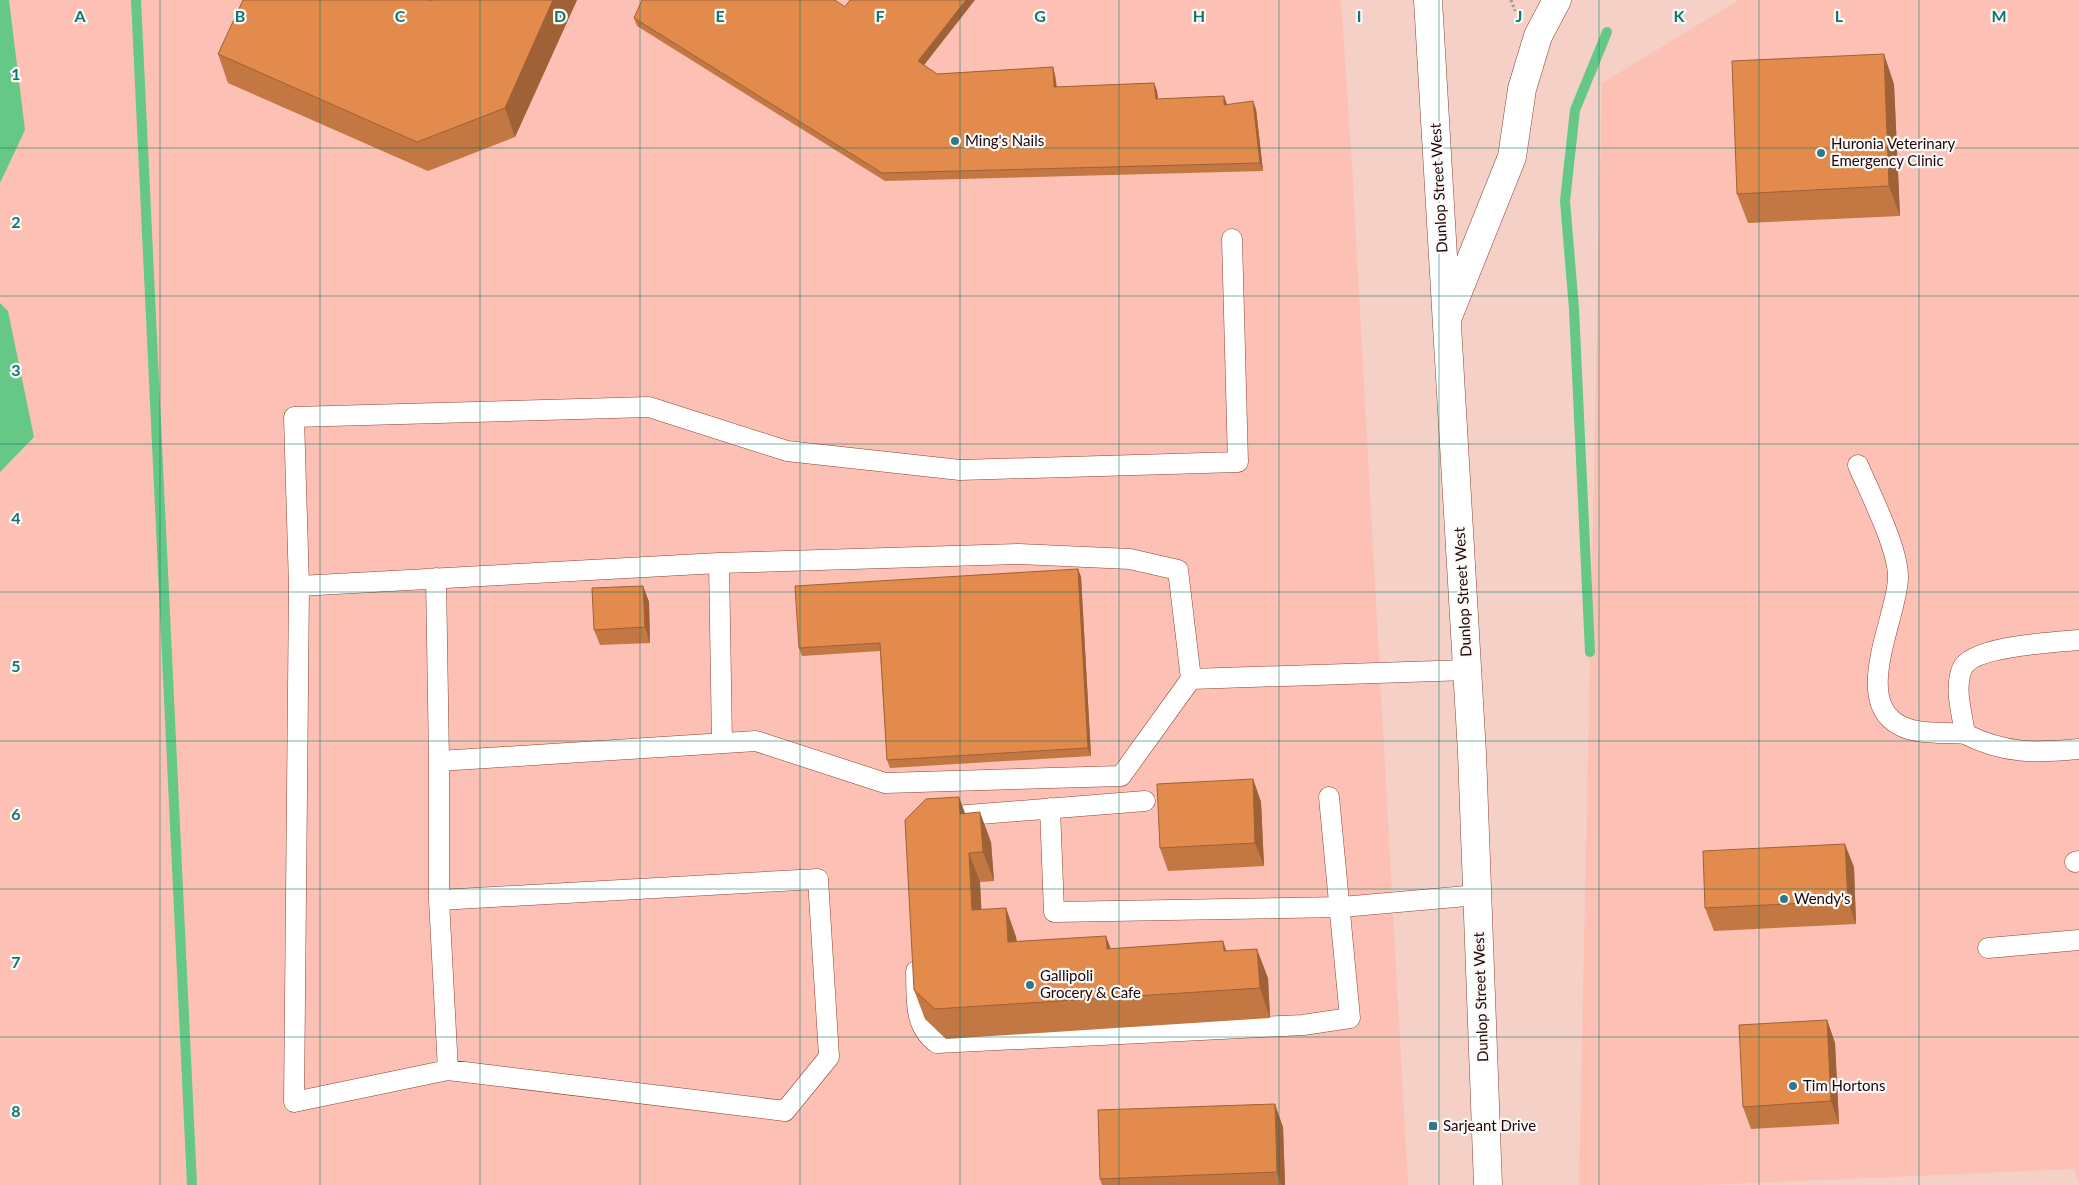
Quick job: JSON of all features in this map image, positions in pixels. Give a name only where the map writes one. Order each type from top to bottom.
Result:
[{"type":"main road","name":"Dunlop Street West","points":[[1428,0],[1468,670],[1488,1185]]},
{"type":"main road","points":[[1447,319],[1512,157],[1522,89],[1538,36],[1557,0]]},
{"type":"lane","points":[[439,900],[818,879],[829,1057],[785,1112],[448,1070],[294,1102],[299,586],[294,417],[648,407],[787,450],[960,470],[1238,462],[1232,239]]},
{"type":"lane","points":[[1858,464],[1896,555],[1898,579],[1880,667],[1877,697],[1885,714],[1901,726],[1926,731],[1965,734],[1988,746],[2046,752],[2079,749]]},
{"type":"lane","points":[[299,586],[719,563],[1019,554],[1130,559],[1178,570],[1191,679],[1121,776],[886,782],[756,741],[439,761]]},
{"type":"lane","points":[[719,563],[722,743]]},
{"type":"lane","points":[[436,578],[439,900],[448,1070]]},
{"type":"lane","points":[[1965,734],[1958,686],[1962,667],[1976,656],[2006,648],[2079,640]]},
{"type":"lane","points":[[1191,679],[1468,670]]},
{"type":"lane","points":[[915,957],[918,1016],[926,1035],[937,1043],[1303,1026],[1350,1018],[1342,907],[1329,797]]},
{"type":"lane","points":[[936,817],[1145,801]]},
{"type":"lane","points":[[1050,808],[1054,912],[1342,907],[1478,895]]},
{"type":"lane","points":[[1988,948],[2079,940]]},
{"type":"shaded area","points":[[0,0],[1341,0],[1352,165],[1408,1185],[0,1185]]},
{"type":"shaded area","points":[[0,0],[9,0],[25,130],[0,183]]},
{"type":"shaded area","points":[[1739,0],[2079,0],[2079,1184],[2075,1169],[1707,1185],[1579,1185],[1602,83]]},
{"type":"shaded area","points":[[0,303],[8,311],[34,437],[0,472]]},
{"type":"building","points":[[243,0],[553,0],[505,108],[417,142],[218,54]]},
{"type":"building","points":[[642,0],[835,0],[845,7],[850,0],[966,0],[918,61],[937,74],[1053,67],[1054,87],[1154,83],[1156,99],[1224,96],[1224,105],[1253,101],[1260,163],[882,173],[634,18]]},
{"type":"building","name":"Huronia Veterinary Emergency Clinic","points":[[1884,54],[1889,186],[1737,194],[1732,61]]},
{"type":"building","points":[[1078,569],[1088,748],[887,760],[880,643],[799,648],[795,586]]},
{"type":"building","points":[[643,586],[645,627],[594,630],[592,588]]},
{"type":"building","points":[[1253,779],[1255,843],[1160,848],[1157,784]]},
{"type":"building","points":[[959,797],[960,814],[980,812],[983,852],[969,853],[972,910],[1006,908],[1008,942],[1106,936],[1107,949],[1223,941],[1224,951],[1257,949],[1260,988],[935,1009],[914,990],[905,820],[926,799]]},
{"type":"building","points":[[1845,844],[1848,901],[1705,908],[1703,851]]},
{"type":"building","name":"Tim Hortons","points":[[1827,1020],[1831,1101],[1743,1107],[1739,1025]]},
{"type":"building","points":[[1275,1104],[1277,1172],[1100,1179],[1098,1110]]},
{"type":"waterway","points":[[136,0],[192,1185]]},
{"type":"waterway","points":[[1590,652],[1574,309],[1565,201],[1575,110],[1607,32]]},
{"type":"place","name":"Ming's Nails","points":[[955,141]]},
{"type":"place","name":"Huronia Veterinary Emergency Clinic","points":[[1821,153]]},
{"type":"place","name":"Wendy's","points":[[1784,899]]},
{"type":"place","name":"Gallipoli Grocery & Cafe","points":[[1030,985]]},
{"type":"place","name":"Tim Hortons","points":[[1793,1086]]},
{"type":"place","name":"Sarjeant Drive","points":[[1433,1126]]}]
